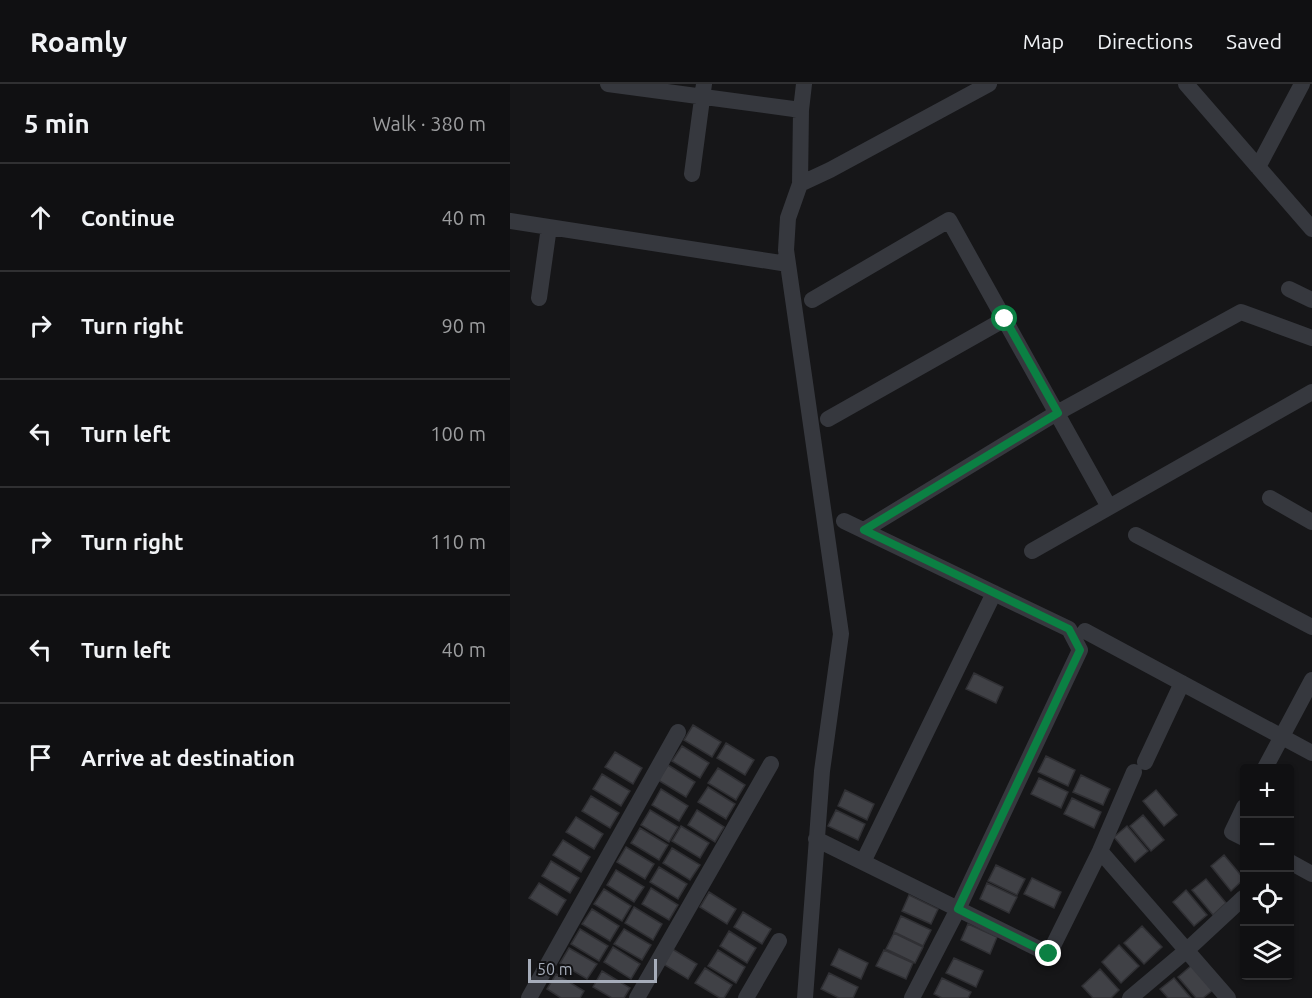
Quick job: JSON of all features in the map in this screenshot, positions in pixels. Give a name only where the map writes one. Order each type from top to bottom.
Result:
[{"type":"street","points":[[608,84],[704,90],[801,110]]},
{"type":"street","points":[[804,84],[801,110],[800,184],[788,218],[786,250],[841,634],[822,771],[805,998]]},
{"type":"street","points":[[800,184],[989,84]]},
{"type":"street","points":[[1186,84],[1312,229]]},
{"type":"street","points":[[1258,167],[1302,84]]},
{"type":"street","points":[[692,174],[704,90]]},
{"type":"street","points":[[812,300],[949,220],[1109,507]]},
{"type":"street","points":[[510,221],[788,264]]},
{"type":"street","points":[[539,298],[549,227]]},
{"type":"street","points":[[1289,289],[1312,300]]},
{"type":"street","points":[[864,530],[1058,413],[1241,312],[1312,338]]},
{"type":"street","points":[[828,419],[1005,319]]},
{"type":"street","points":[[1032,551],[1312,392]]},
{"type":"street","points":[[1270,498],[1312,522]]},
{"type":"street","points":[[844,521],[1069,629],[1080,650],[958,909],[912,998]]},
{"type":"street","points":[[1136,536],[1312,627]]},
{"type":"street","points":[[863,862],[994,593]]},
{"type":"street","points":[[1085,631],[1312,753]]},
{"type":"street","points":[[1267,764],[1312,680]]},
{"type":"street","points":[[816,839],[1049,954],[1182,683]]},
{"type":"street","points":[[529,998],[678,732]]},
{"type":"street","points":[[637,998],[771,764]]},
{"type":"street","points":[[1240,816],[1232,831],[1240,835]]},
{"type":"street","points":[[1100,851],[1228,998]]},
{"type":"street","points":[[1294,864],[1312,874]]},
{"type":"street","points":[[1130,998],[1240,901]]},
{"type":"street","points":[[746,998],[779,941]]},
{"type":"building","points":[[974,673],[1003,687],[996,703],[966,689]]},
{"type":"building","points":[[693,725],[721,742],[712,757],[684,740]]},
{"type":"building","points":[[726,743],[754,760],[745,775],[717,758]]},
{"type":"building","points":[[682,746],[709,763],[700,778],[672,761]]},
{"type":"building","points":[[615,752],[642,768],[633,784],[605,767]]},
{"type":"building","points":[[1046,756],[1075,770],[1068,786],[1038,772]]},
{"type":"building","points":[[668,765],[695,782],[686,797],[658,780]]},
{"type":"building","points":[[718,768],[745,785],[736,800],[708,783]]},
{"type":"building","points":[[602,774],[630,791],[621,806],[593,789]]},
{"type":"building","points":[[1081,775],[1110,789],[1103,805],[1073,792]]},
{"type":"building","points":[[1039,778],[1068,792],[1061,808],[1031,794]]},
{"type":"building","points":[[708,787],[735,804],[726,819],[698,802]]},
{"type":"building","points":[[661,789],[688,806],[679,821],[652,805]]},
{"type":"building","points":[[845,790],[874,804],[867,820],[838,806]]},
{"type":"building","points":[[1156,790],[1177,815],[1164,826],[1143,801]]},
{"type":"building","points":[[591,796],[619,813],[610,828],[582,811]]},
{"type":"building","points":[[1072,798],[1101,812],[1094,828],[1064,814]]},
{"type":"building","points":[[650,810],[678,827],[669,842],[641,825]]},
{"type":"building","points":[[697,810],[724,827],[715,842],[688,825]]},
{"type":"building","points":[[836,810],[865,824],[858,840],[828,826]]},
{"type":"building","points":[[1143,815],[1164,840],[1151,851],[1130,826]]},
{"type":"building","points":[[576,817],[603,834],[594,849],[566,832]]},
{"type":"building","points":[[681,826],[709,843],[700,858],[672,841]]},
{"type":"building","points":[[1127,826],[1148,851],[1135,862],[1114,837]]},
{"type":"building","points":[[640,828],[668,845],[659,860],[631,843]]},
{"type":"building","points":[[563,840],[590,857],[581,872],[553,855]]},
{"type":"building","points":[[626,847],[654,864],[645,879],[617,862]]},
{"type":"building","points":[[672,848],[700,865],[690,880],[663,863]]},
{"type":"building","points":[[1224,855],[1240,874],[1240,883],[1231,891],[1211,866]]},
{"type":"building","points":[[551,861],[579,878],[570,893],[542,876]]},
{"type":"building","points":[[996,865],[1025,879],[1017,895],[988,881]]},
{"type":"building","points":[[659,867],[687,884],[678,899],[650,882]]},
{"type":"building","points":[[616,870],[644,887],[634,902],[607,885]]},
{"type":"building","points":[[1032,878],[1061,892],[1054,908],[1024,894]]},
{"type":"building","points":[[1206,879],[1226,903],[1213,915],[1192,890]]},
{"type":"building","points":[[539,883],[566,900],[557,915],[529,898]]},
{"type":"building","points":[[987,883],[1017,897],[1009,913],[980,899]]},
{"type":"building","points":[[651,888],[678,905],[669,920],[642,904]]},
{"type":"building","points":[[604,889],[631,906],[622,921],[594,904]]},
{"type":"building","points":[[1186,890],[1207,915],[1194,926],[1173,902]]},
{"type":"building","points":[[709,892],[736,909],[727,924],[700,907]]},
{"type":"building","points":[[909,895],[938,909],[931,924],[902,911]]},
{"type":"building","points":[[634,907],[662,924],[653,940],[625,923]]},
{"type":"building","points":[[592,909],[619,926],[610,941],[582,924]]},
{"type":"building","points":[[743,912],[771,929],[762,944],[734,927]]},
{"type":"building","points":[[901,916],[931,930],[923,946],[894,932]]},
{"type":"building","points":[[968,924],[997,937],[990,954],[961,940]]},
{"type":"building","points":[[1142,926],[1162,947],[1144,964],[1124,943]]},
{"type":"building","points":[[580,929],[608,946],[599,961],[571,944]]},
{"type":"building","points":[[624,929],[651,945],[642,960],[614,944]]},
{"type":"building","points":[[729,931],[756,948],[747,963],[720,946]]},
{"type":"building","points":[[894,933],[923,947],[915,963],[886,949]]},
{"type":"building","points":[[1119,945],[1139,966],[1121,983],[1102,962]]},
{"type":"building","points":[[613,947],[640,964],[631,979],[604,962]]},
{"type":"building","points":[[669,947],[697,964],[688,979],[660,962]]},
{"type":"building","points":[[569,948],[597,964],[587,979],[560,963]]},
{"type":"building","points":[[839,949],[868,963],[861,979],[831,965]]},
{"type":"building","points":[[718,950],[745,967],[736,983],[708,966]]},
{"type":"building","points":[[884,950],[913,963],[906,979],[876,966]]},
{"type":"building","points":[[954,958],[983,971],[976,987],[946,973]]},
{"type":"building","points":[[1192,965],[1213,990],[1203,998],[1196,998],[1178,977]]},
{"type":"building","points":[[705,968],[732,985],[724,998],[720,998],[695,983]]},
{"type":"building","points":[[1100,969],[1119,990],[1111,998],[1093,998],[1082,986]]},
{"type":"building","points":[[602,971],[630,988],[624,998],[612,998],[593,987]]},
{"type":"building","points":[[829,973],[858,987],[853,998],[839,998],[821,989]]},
{"type":"building","points":[[556,974],[584,991],[580,998],[561,998],[547,989]]},
{"type":"building","points":[[942,978],[971,992],[968,998],[942,998],[934,994]]},
{"type":"building","points":[[1174,978],[1191,998],[1168,998],[1160,989]]},
{"type":"route","points":[[1005,319],[1058,413],[864,530],[1069,629],[1080,650],[958,909],[1049,954]]}]
